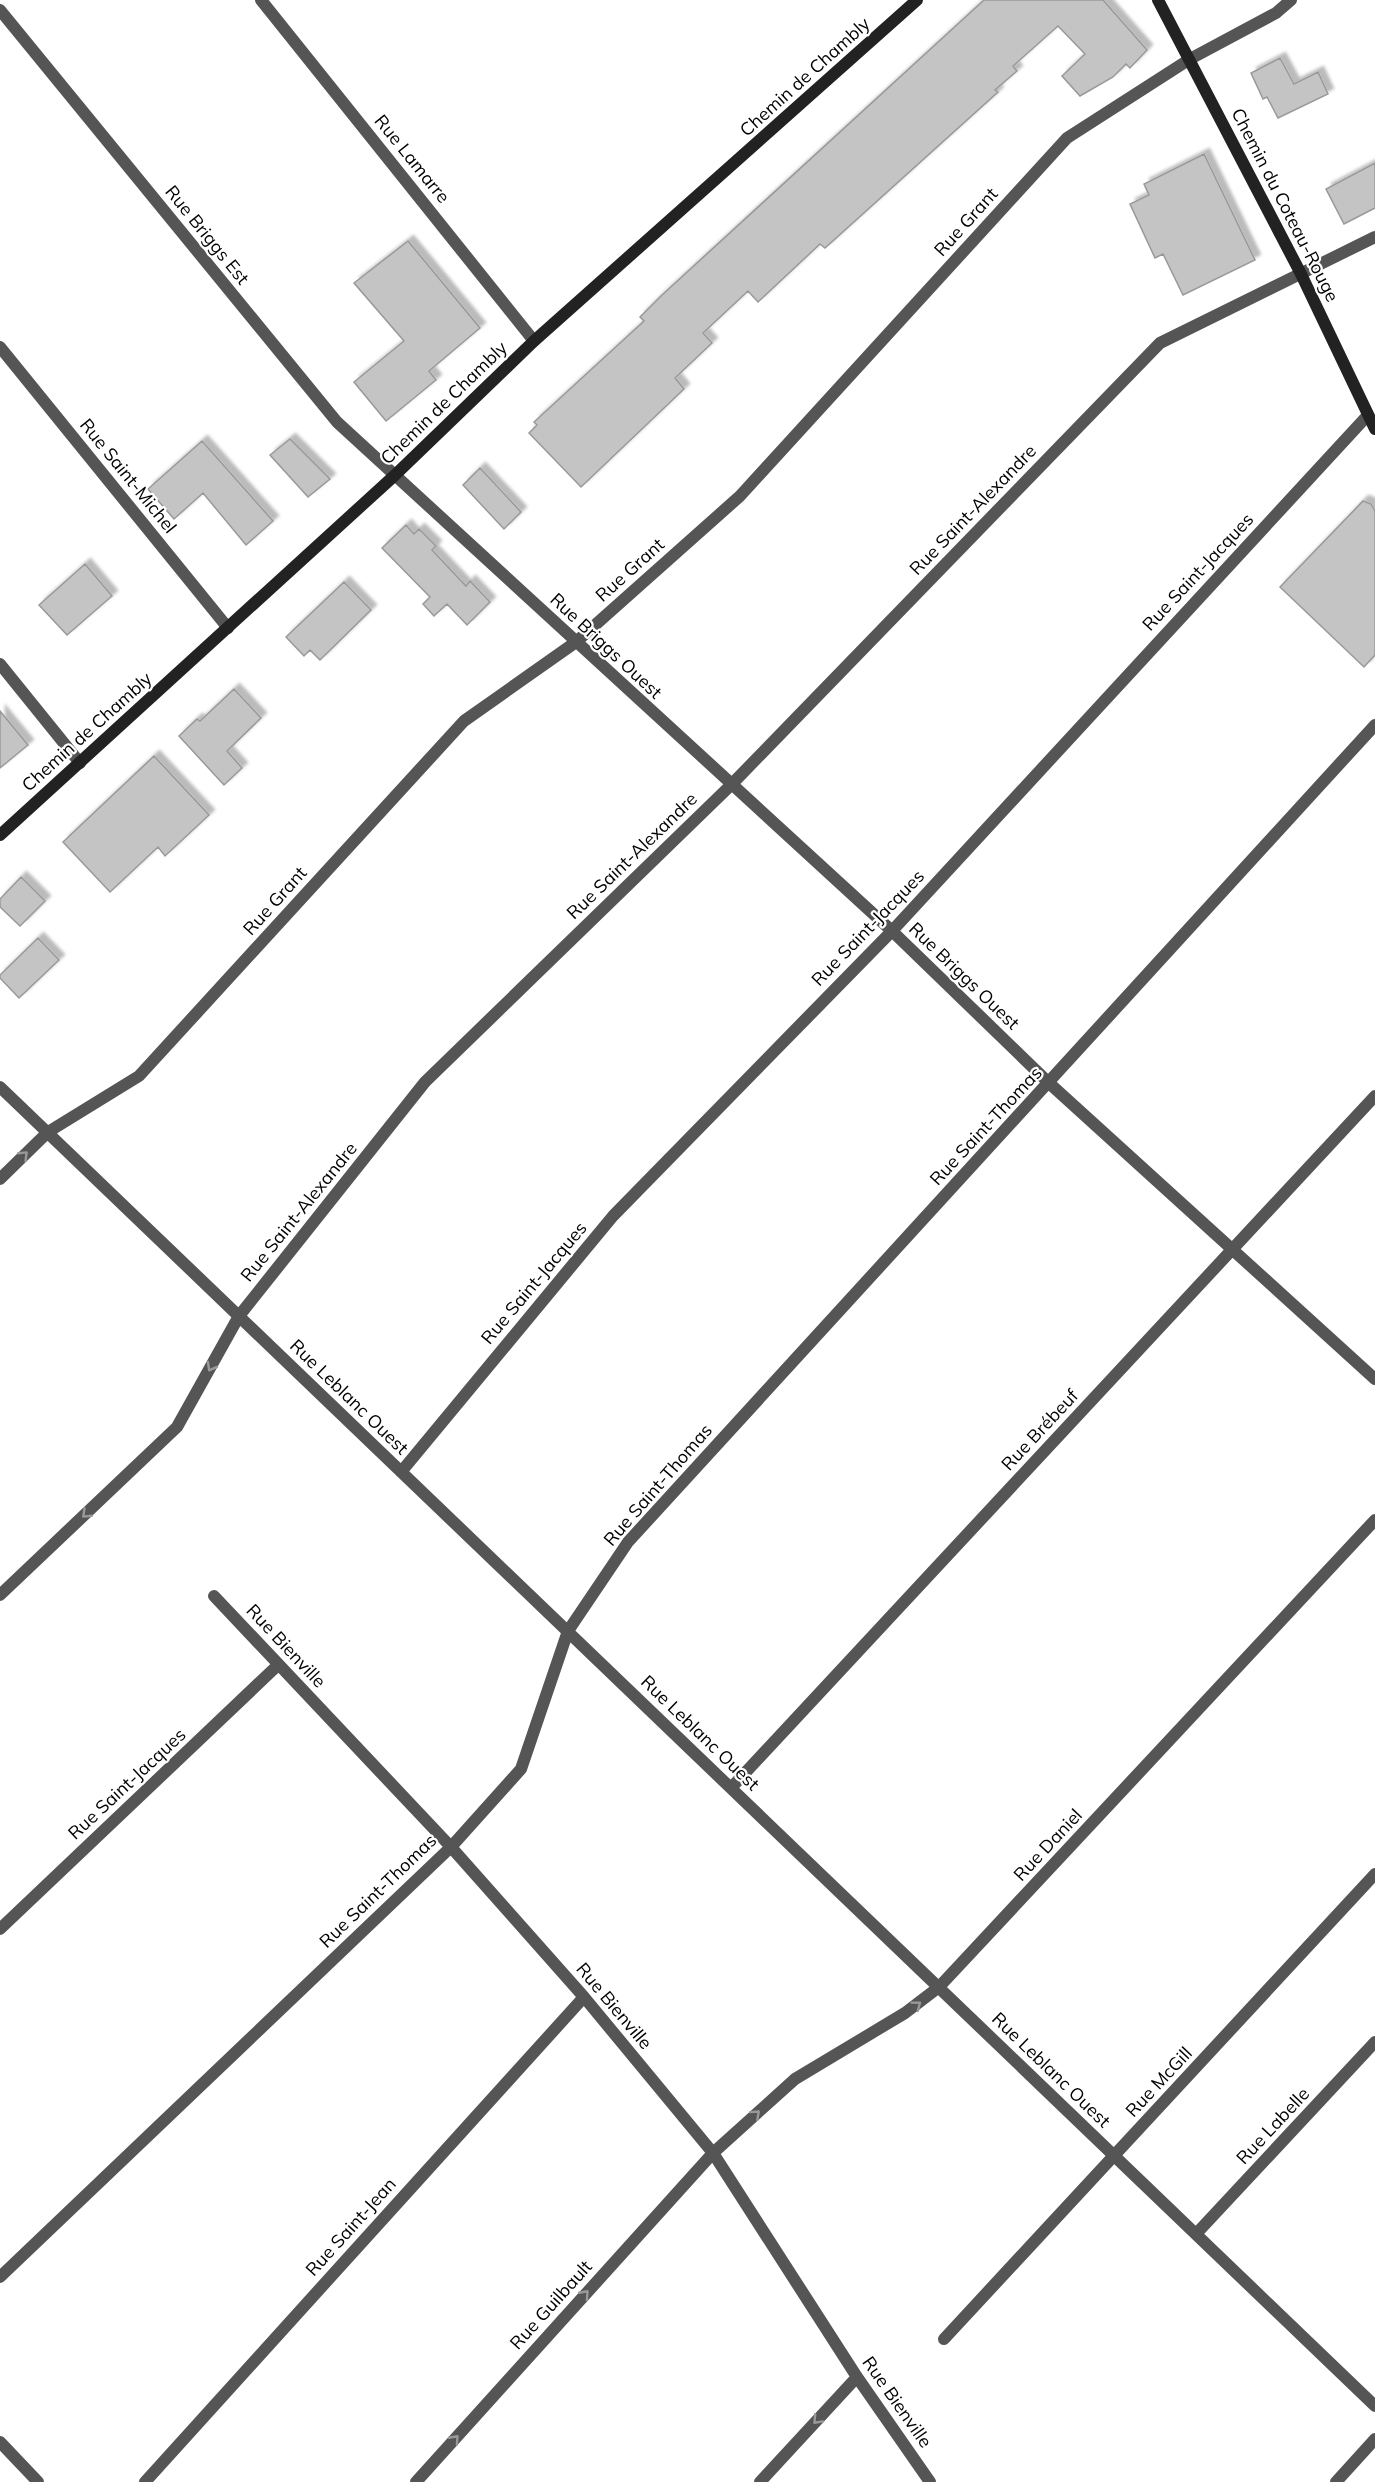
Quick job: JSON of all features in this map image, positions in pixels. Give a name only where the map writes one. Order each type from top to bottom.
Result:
[{"type":"main road","name":"Chemin de Chambly","points":[[0,835],[394,476],[534,341],[917,0]]},
{"type":"main road","name":"Chemin du Coteau-Rouge","points":[[1158,0],[1191,59],[1300,272],[1375,429]]},
{"type":"street","name":"Rue Lamarre","points":[[261,0],[534,341]]},
{"type":"street","name":"Rue Grant","points":[[0,1179],[48,1132],[139,1076],[464,722],[576,642],[740,496],[1067,138],[1191,59],[1276,13],[1291,0]]},
{"type":"street","name":"Rue Briggs Est","points":[[0,9],[337,422],[394,476]]},
{"type":"street","name":"Rue Saint-Alexandre","points":[[0,1595],[177,1427],[239,1316],[425,1082],[731,785],[1160,343],[1375,237]]},
{"type":"street","name":"Rue Saint-Michel","points":[[0,347],[228,628]]},
{"type":"street","name":"Rue Saint-Jacques","points":[[401,1472],[613,1216],[892,931],[1368,415]]},
{"type":"street","name":"Rue Briggs Ouest","points":[[394,476],[892,931],[1049,1083],[1375,1379]]},
{"type":"street","points":[[0,664],[80,763]]},
{"type":"street","name":"Rue Saint-Thomas","points":[[0,2277],[451,1847],[521,1769],[568,1631],[628,1542],[1375,725]]},
{"type":"street","name":"Rue Leblanc Ouest","points":[[0,1087],[1375,2406]]},
{"type":"street","name":"Rue Brébeuf","points":[[731,1788],[1375,1096]]},
{"type":"street","name":"Rue Daniel","points":[[712,2153],[795,2079],[905,2013],[939,1987],[1375,1520]]},
{"type":"street","name":"Rue Bienville","points":[[214,1596],[451,1847],[584,1997],[712,2153],[857,2377],[930,2482]]},
{"type":"street","name":"Rue Saint-Jacques","points":[[0,1929],[278,1665]]},
{"type":"street","name":"Rue McGill","points":[[944,2339],[1375,1874]]},
{"type":"street","name":"Rue Saint-Jean","points":[[145,2482],[584,1997]]},
{"type":"street","name":"Rue Labelle","points":[[1197,2234],[1375,2042]]},
{"type":"street","name":"Rue Guilbault","points":[[416,2482],[712,2153]]},
{"type":"street","points":[[760,2482],[857,2377]]},
{"type":"street","points":[[1336,2482],[1375,2439]]},
{"type":"street","points":[[3,2451],[38,2482]]},
{"type":"building","points":[[984,0],[1103,0],[1147,50],[1130,68],[1126,64],[1113,77],[1080,96],[1062,76],[1085,54],[1058,26],[1013,66],[1017,71],[995,90],[998,92],[825,248],[820,244],[758,302],[748,291],[703,333],[712,343],[675,378],[684,389],[581,487],[529,433],[537,425],[534,422],[644,321],[640,317],[662,295]]},
{"type":"building","points":[[1280,58],[1294,84],[1318,72],[1328,94],[1278,118],[1267,97],[1263,99],[1251,73]]},
{"type":"building","points":[[1204,154],[1255,260],[1183,295],[1163,254],[1155,258],[1130,204],[1149,195],[1144,184]]},
{"type":"building","points":[[1375,163],[1375,208],[1344,224],[1326,189]]},
{"type":"building","points":[[408,241],[480,328],[429,371],[436,380],[386,421],[354,382],[404,341],[354,283]]},
{"type":"building","points":[[290,439],[330,479],[308,497],[270,455]]},
{"type":"building","points":[[202,441],[273,521],[246,545],[203,493],[174,519],[148,489]]},
{"type":"building","points":[[480,468],[521,512],[504,529],[463,485]]},
{"type":"building","points":[[1363,501],[1371,504],[1375,511],[1375,655],[1364,667],[1280,587]]},
{"type":"building","points":[[406,525],[414,534],[419,529],[436,546],[432,550],[466,586],[470,581],[490,602],[467,625],[447,604],[434,616],[423,604],[430,597],[382,548]]},
{"type":"building","points":[[85,564],[112,596],[67,635],[39,605]]},
{"type":"building","points":[[344,582],[371,610],[320,660],[310,650],[304,656],[286,637]]},
{"type":"building","points":[[234,689],[261,718],[227,751],[242,768],[224,785],[179,736],[197,719],[200,721]]},
{"type":"building","points":[[0,711],[28,745],[0,768]]},
{"type":"building","points":[[154,756],[209,815],[165,856],[158,847],[110,892],[63,842]]},
{"type":"building","points":[[21,877],[45,901],[20,926],[0,907],[0,899]]},
{"type":"building","points":[[38,938],[59,960],[19,998],[0,978],[0,975]]}]
